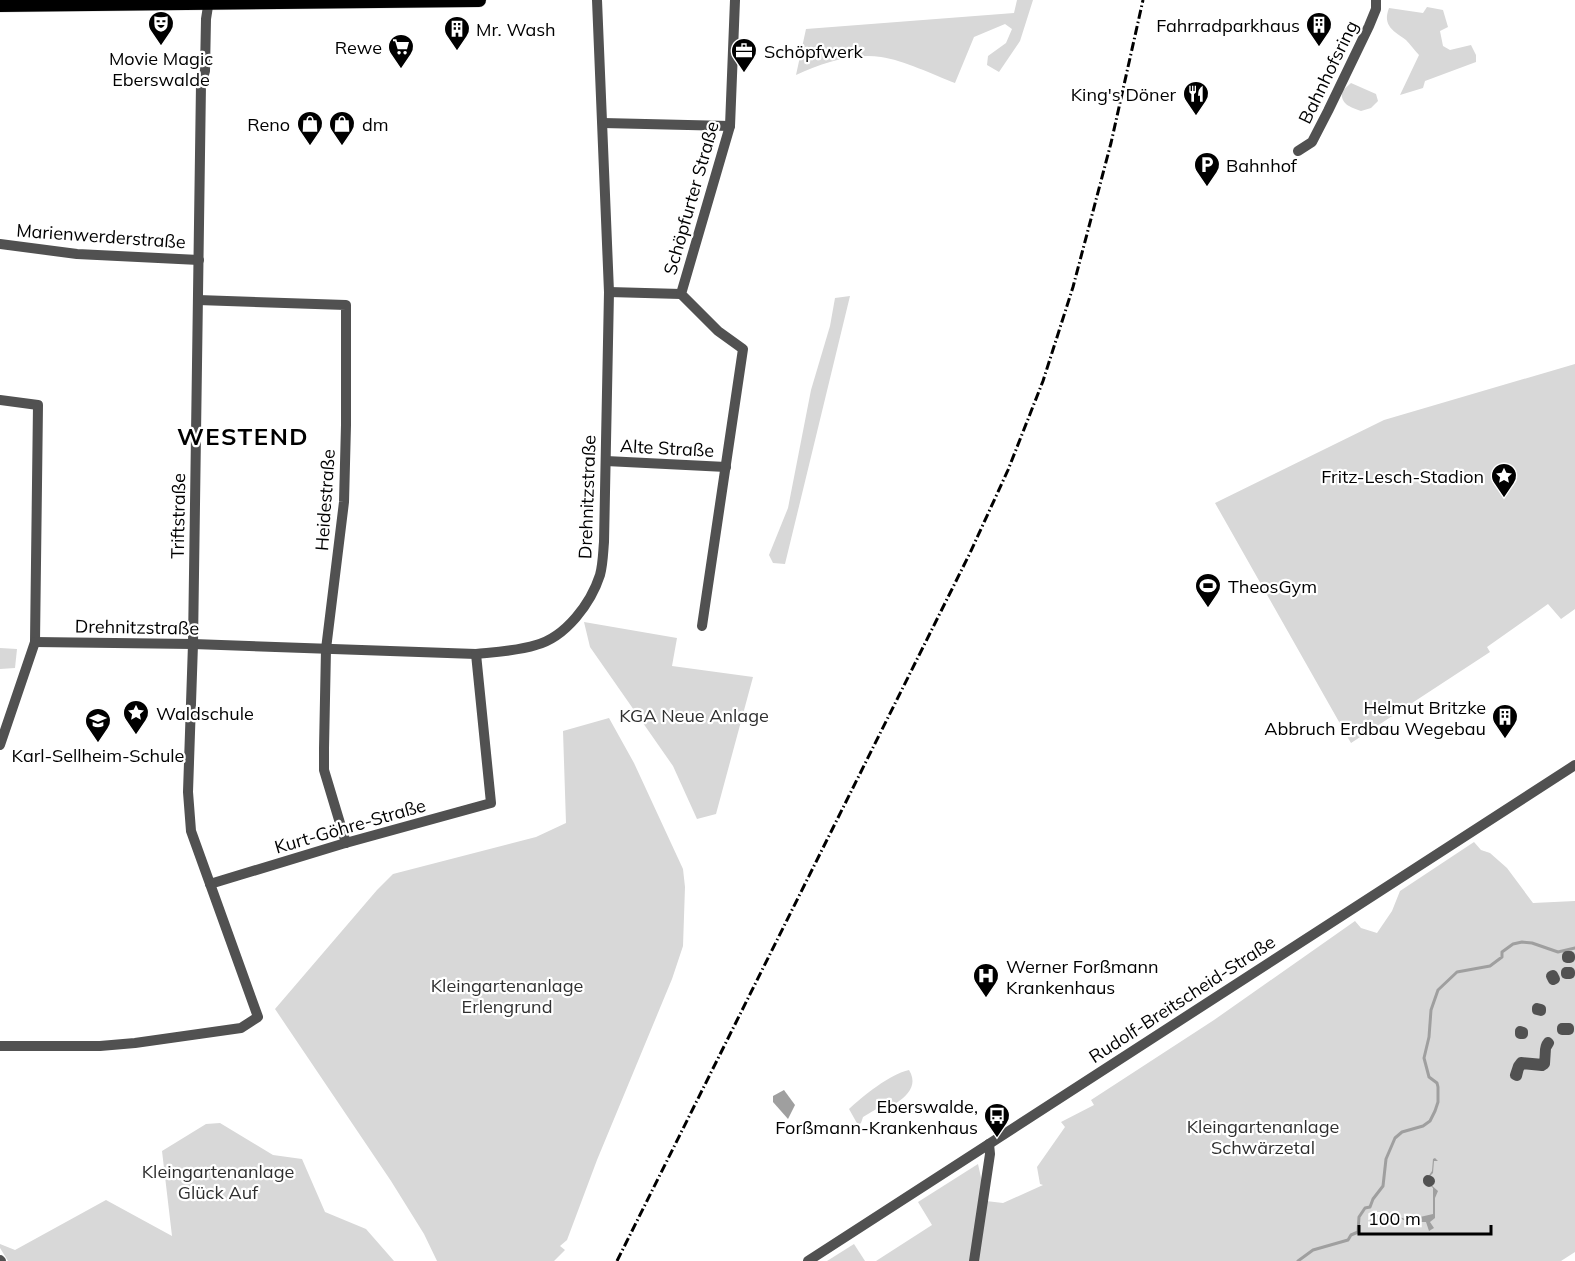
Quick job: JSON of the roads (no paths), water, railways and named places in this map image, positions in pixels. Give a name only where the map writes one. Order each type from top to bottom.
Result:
[{"type":"main road","points":[[0,5],[479,0]]},
{"type":"street","name":"Drehnitzstraße","points":[[35,642],[193,644],[476,654],[538,645],[557,635],[570,623],[594,589],[600,573],[604,542],[609,292],[597,0]]},
{"type":"street","name":"Schöpfurter Straße","points":[[702,626],[742,348],[718,331],[681,294],[730,126],[735,0]]},
{"type":"street","name":"Bahnhofsring","points":[[1298,151],[1312,142],[1369,26],[1376,9],[1376,0]]},
{"type":"street","name":"Triftstraße","points":[[0,1046],[100,1046],[135,1043],[241,1028],[258,1017],[191,831],[188,792],[193,644],[201,84],[205,71],[208,2]]},
{"type":"street","points":[[603,123],[730,126]]},
{"type":"street","name":"Marienwerderstraße","points":[[0,244],[77,254],[199,260]]},
{"type":"street","points":[[609,292],[681,294]]},
{"type":"street","name":"Heidestraße","points":[[198,300],[346,305],[344,502],[326,649],[324,770],[346,843]]},
{"type":"street","points":[[0,400],[38,405],[35,642],[0,745]]},
{"type":"street","name":"Alte Straße","points":[[606,461],[726,467]]},
{"type":"street","name":"Kurt-Göhre-Straße","points":[[210,884],[490,803],[476,654]]},
{"type":"street","name":"Rudolf-Breitscheid-Straße","points":[[808,1261],[1575,765]]},
{"type":"street","points":[[974,1261],[990,1154],[989,1144]]},
{"type":"waterway","points":[[1298,1261],[1313,1250],[1348,1240],[1351,1235],[1358,1232],[1359,1217],[1365,1208],[1370,1207],[1383,1186],[1386,1159],[1395,1138],[1402,1132],[1423,1126],[1430,1121],[1438,1102],[1438,1087],[1437,1083],[1429,1077],[1424,1058],[1429,1037],[1431,1010],[1438,990],[1457,972],[1490,966],[1502,957],[1502,952],[1513,944],[1532,943],[1558,952],[1575,948]]},
{"type":"railway","points":[[617,1261],[970,553],[1008,470],[1043,381],[1073,287],[1111,143],[1143,0]]},
{"type":"place","name":"Movie Magic Eberswalde","points":[[161,47]]},
{"type":"place","name":"Fahrradparkhaus","points":[[1319,48]]},
{"type":"place","name":"Mr. Wash","points":[[457,52]]},
{"type":"place","name":"Rewe","points":[[401,70]]},
{"type":"place","name":"Schöpfwerk","points":[[744,74]]},
{"type":"place","name":"King's Döner","points":[[1196,117]]},
{"type":"place","name":"Reno","points":[[310,147]]},
{"type":"place","name":"dm","points":[[342,147]]},
{"type":"place","name":"Bahnhof","points":[[1207,188]]},
{"type":"place","name":"Fritz-Lesch-Stadion","points":[[1504,499]]},
{"type":"place","name":"TheosGym","points":[[1208,609]]},
{"type":"place","name":"Waldschule","points":[[136,736]]},
{"type":"place","name":"Helmut Britzke Abbruch Erdbau Wegebau","points":[[1505,740]]},
{"type":"place","name":"Karl-Sellheim-Schule","points":[[98,744]]},
{"type":"place","name":"Werner Forßmann Krankenhaus","points":[[986,999]]},
{"type":"place","name":"Eberswalde, Forßmann-Krankenhaus","points":[[997,1139]]},
{"type":"district","name":"WESTEND","points":[[243,436]]},
{"type":"park label","name":"KGA Neue Anlage","points":[[694,715]]},
{"type":"park label","name":"Kleingartenanlage Erlengrund","points":[[507,995]]},
{"type":"park label","name":"Kleingartenanlage Schwärzetal","points":[[1263,1136]]},
{"type":"park label","name":"Kleingartenanlage Glück Auf","points":[[218,1181]]}]
